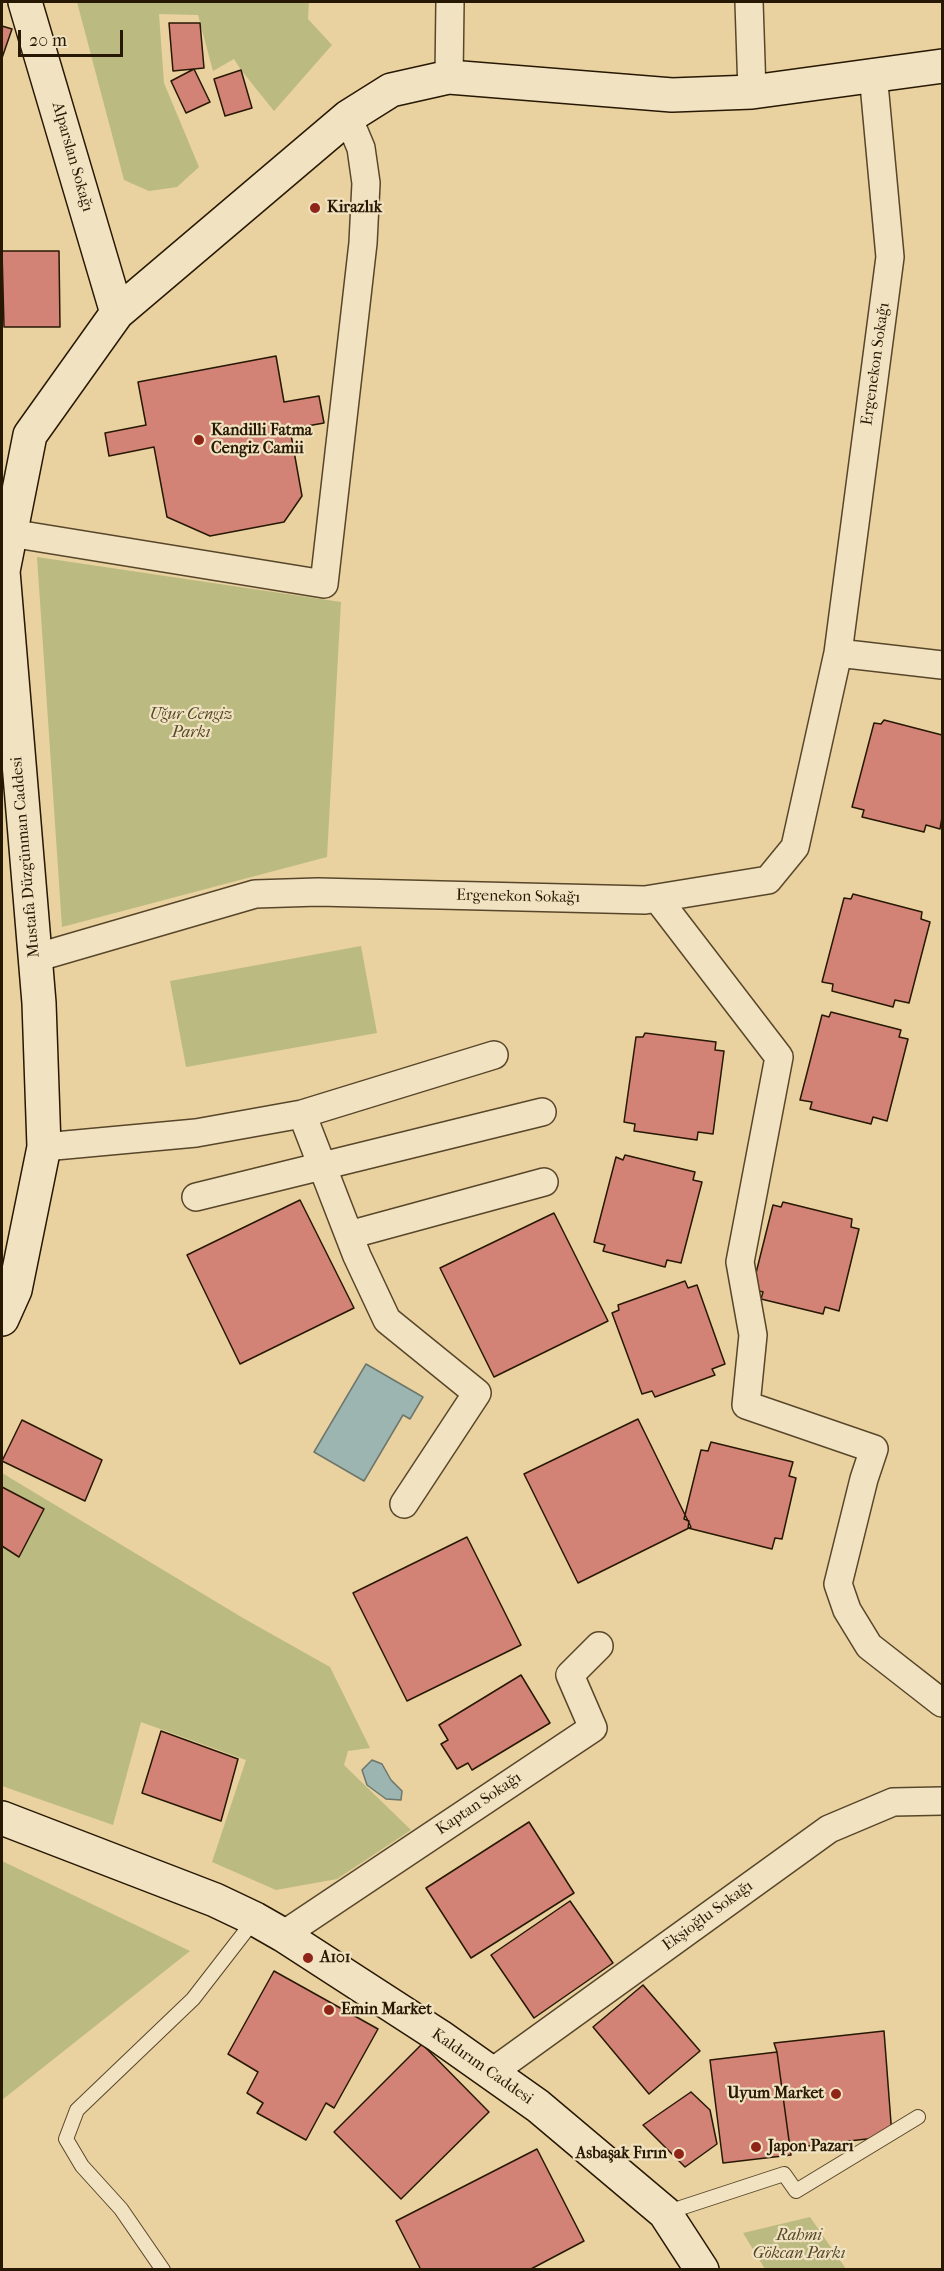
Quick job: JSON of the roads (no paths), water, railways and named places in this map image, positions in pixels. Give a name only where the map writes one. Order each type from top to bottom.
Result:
[{"type":"street","name":"Alparslan Sokağı","points":[[25,2],[117,313]]},
{"type":"street","points":[[449,77],[450,2]]},
{"type":"street","points":[[749,2],[752,92]]},
{"type":"street","name":"Mustafa Düzgünman Caddesi","points":[[6,1298],[44,1147],[39,1003],[4,631],[3,571],[30,435],[117,313],[348,117],[391,90],[449,77],[672,95],[752,92],[942,66]]},
{"type":"street","name":"Ergenekon Sokağı","points":[[35,958],[255,894],[318,892],[645,900],[768,880],[795,848],[838,653],[890,257],[873,74]]},
{"type":"street","points":[[10,533],[324,584],[363,243],[366,183],[361,148],[348,117]]},
{"type":"street","points":[[838,653],[942,665]]},
{"type":"street","points":[[657,898],[779,1057],[740,1262],[753,1335],[746,1405],[874,1449],[864,1479],[838,1584],[846,1610],[869,1646],[942,1703]]},
{"type":"street","points":[[44,1147],[195,1133],[302,1114],[494,1055]]},
{"type":"street","points":[[196,1197],[542,1112]]},
{"type":"street","points":[[302,1114],[349,1235],[387,1320],[477,1393],[404,1504]]},
{"type":"street","points":[[349,1235],[544,1182]]},
{"type":"street","name":"Kaptan Sokağı","points":[[269,1927],[593,1728],[570,1675],[599,1646]]},
{"type":"street","name":"Ekşioğlu Sokağı","points":[[491,2073],[829,1829],[893,1802],[942,1801]]},
{"type":"street","name":"Kaldırım Caddesi","points":[[2,1818],[215,1900],[269,1927],[439,2036],[538,2106],[665,2213],[700,2267]]},
{"type":"lane","points":[[163,2270],[120,2209],[82,2166],[66,2139],[77,2110],[269,1927]]},
{"type":"lane","points":[[665,2213],[784,2174],[795,2191],[918,2117]]},
{"type":"water","points":[[366,1364],[423,1397],[410,1419],[403,1415],[364,1481],[314,1452]]},
{"type":"water","points":[[372,1760],[382,1764],[391,1780],[402,1791],[401,1800],[386,1799],[367,1785],[362,1770]]},
{"type":"place","name":"Kirazlık","points":[[315,208]]},
{"type":"place","name":"Kandilli Fatma Cengiz Camii","points":[[199,440]]},
{"type":"place","name":"A101","points":[[308,1958]]},
{"type":"place","name":"Emin Market","points":[[329,2010]]},
{"type":"place","name":"Uyum Market","points":[[836,2094]]},
{"type":"place","name":"Japon Pazarı","points":[[756,2147]]},
{"type":"place","name":"Asbaşak Fırın","points":[[679,2154]]},
{"type":"park label","name":"Uğur Cengiz Parkı","points":[[191,724]]},
{"type":"park label","name":"Rahmi Gökcan Parkı","points":[[799,2245]]}]
